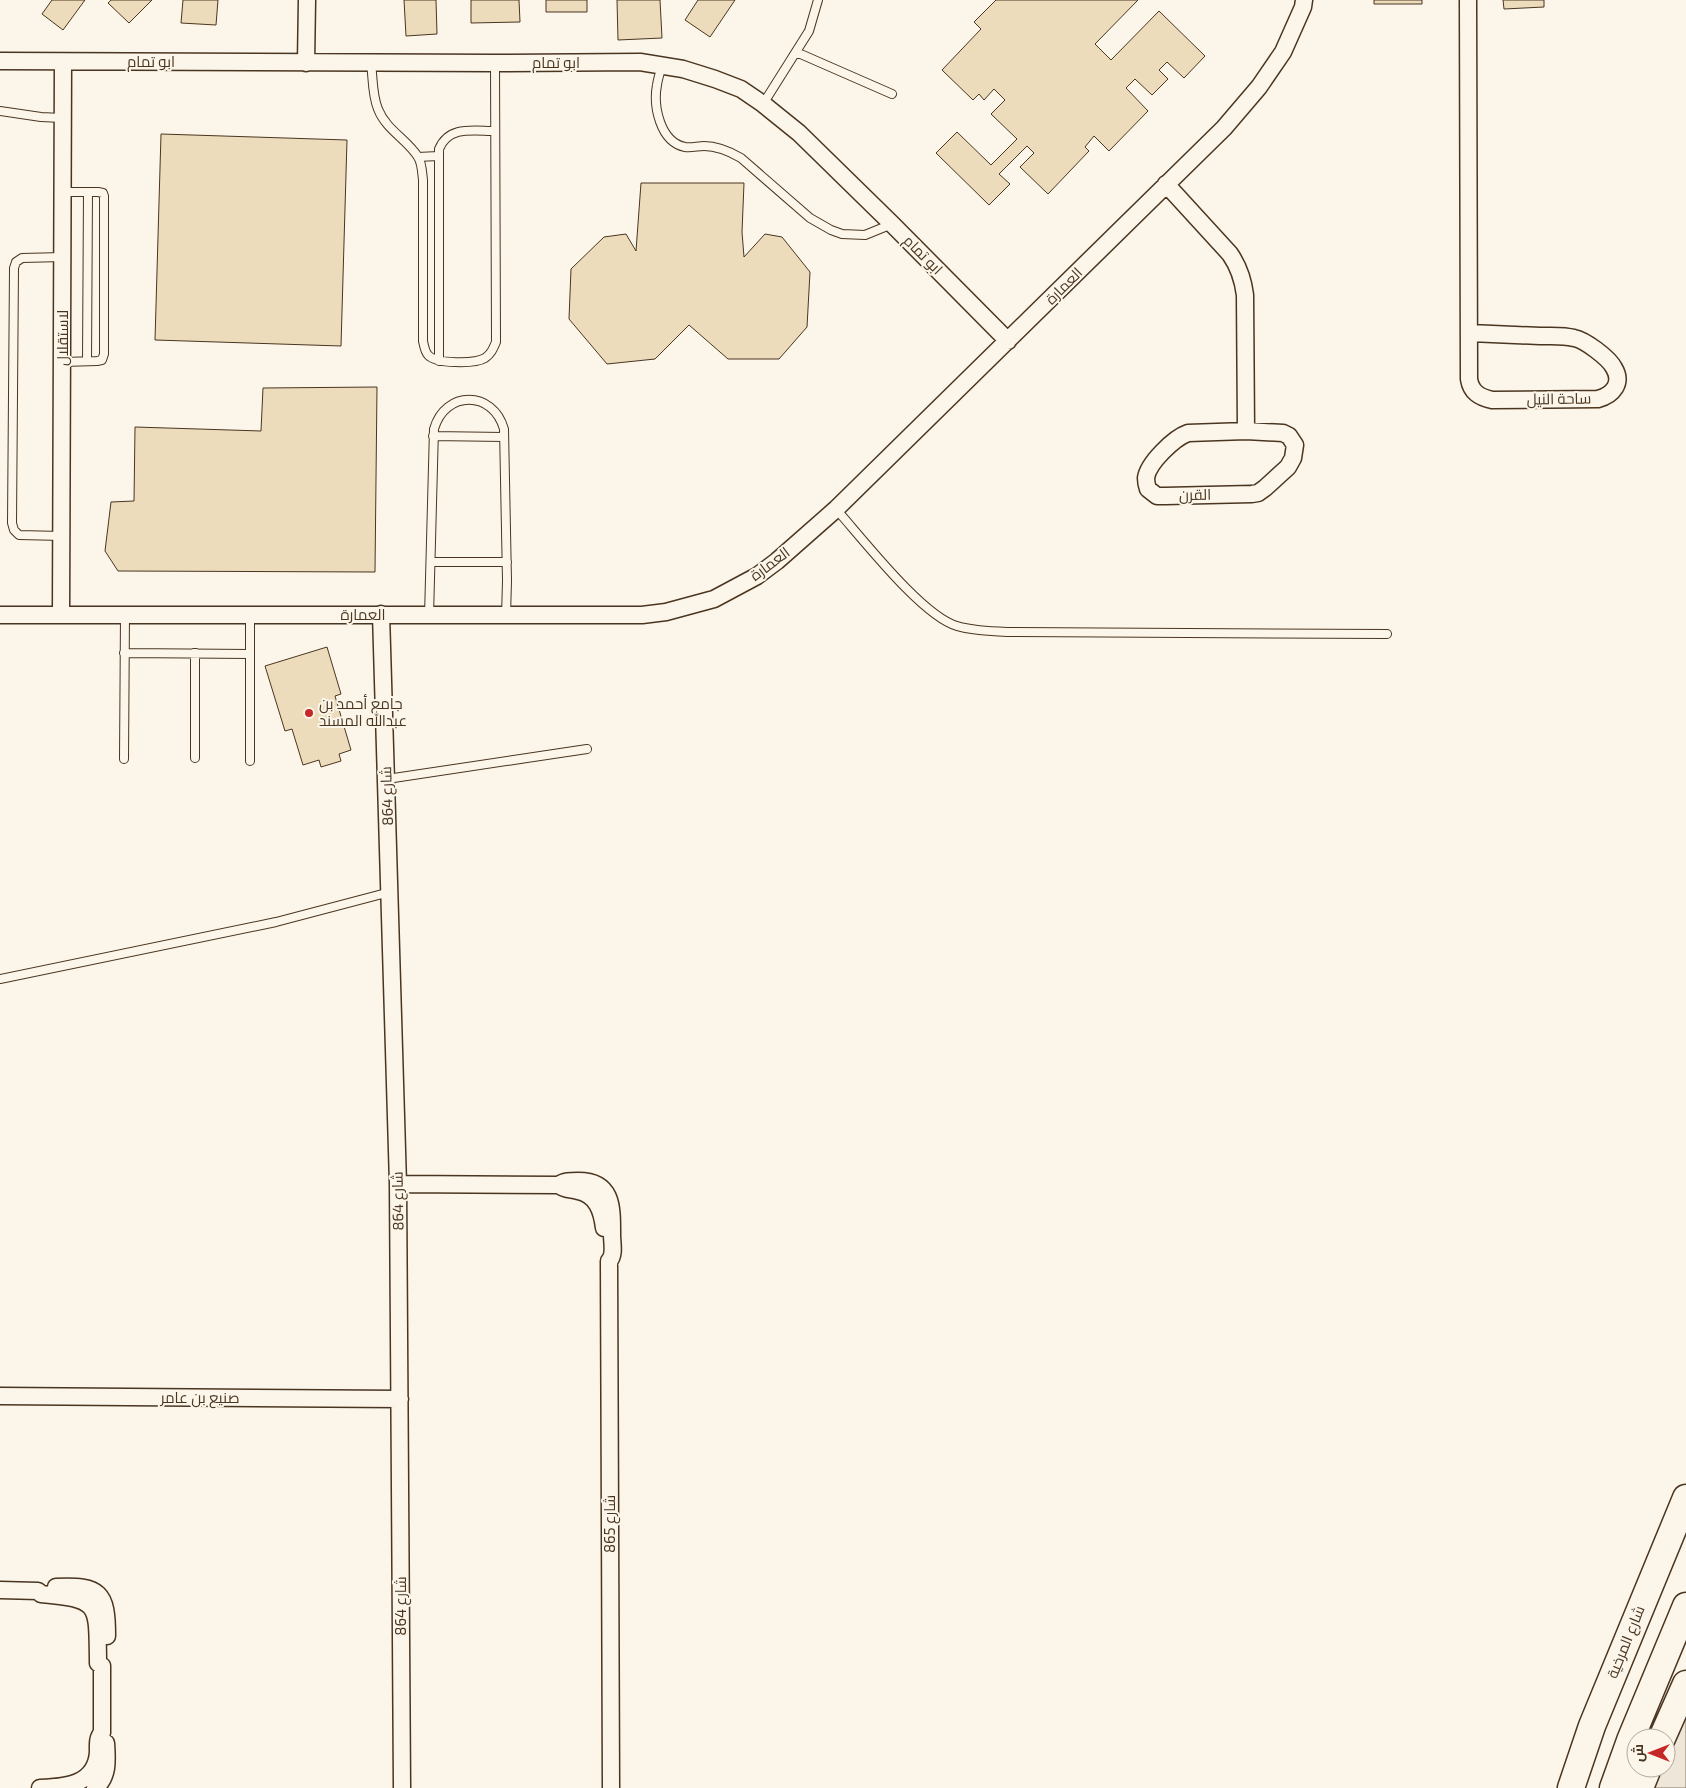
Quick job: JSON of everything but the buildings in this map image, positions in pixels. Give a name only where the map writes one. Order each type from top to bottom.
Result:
[{"type":"highway","name":"شارع المرخية","points":[[1571,1788],[1592,1726],[1686,1498]]},
{"type":"highway","points":[[1613,1788],[1630,1738],[1686,1606]]},
{"type":"highway","points":[[1666,1728],[1686,1684]]},
{"type":"street","points":[[306,63],[307,0]]},
{"type":"street","name":"العمارة","points":[[0,615],[642,615],[690,607],[714,599],[757,576],[836,509],[1224,128],[1259,87],[1283,52],[1303,7],[1304,0]]},
{"type":"street","name":"ساحة النيل","points":[[1468,0],[1470,386],[1475,393],[1492,400],[1598,399],[1606,397],[1616,388],[1617,380],[1614,368],[1582,340],[1563,336],[1470,333]]},
{"type":"street","name":"ابو تمام","points":[[0,61],[495,64],[640,62],[683,69],[741,89],[763,104],[806,139],[1008,341]]},
{"type":"street","name":"لاستقلال","points":[[61,615],[63,62]]},
{"type":"street","points":[[1166,184],[1230,254],[1242,277],[1245,295],[1246,431]]},
{"type":"street","name":"القرن","points":[[1246,431],[1284,433],[1289,436],[1295,445],[1293,458],[1288,466],[1258,493],[1157,496],[1148,489],[1146,478],[1151,465],[1180,436],[1246,431]]},
{"type":"street","name":"شارع 864","points":[[381,614],[398,1184],[402,1788]]},
{"type":"street","name":"شارع 865","points":[[398,1184],[559,1185],[562,1188],[587,1194],[600,1207],[605,1255],[606,1260],[609,1261],[612,1788]]},
{"type":"street","name":"صنيع بن عامر","points":[[0,1396],[400,1399]]},
{"type":"street","points":[[0,1590],[38,1591],[42,1587],[84,1588],[95,1591],[104,1600],[107,1612],[107,1660],[102,1666],[102,1733],[98,1738],[98,1755],[95,1764],[90,1773],[83,1779],[66,1787],[40,1788]]},
{"type":"street","points":[[95,1788],[100,1784],[106,1770],[106,1737],[102,1733]]},
{"type":"lane","points":[[763,104],[809,31],[818,0]]},
{"type":"lane","points":[[796,52],[892,94]]},
{"type":"lane","points":[[371,63],[378,110],[390,127],[418,157],[423,180],[423,341],[429,357],[439,361],[476,361],[489,355],[496,342],[495,64]]},
{"type":"lane","points":[[662,66],[657,85],[659,115],[664,133],[676,144],[683,147],[712,147],[732,153],[741,158],[810,218],[831,230],[865,235],[892,224]]},
{"type":"lane","points":[[0,110],[41,117],[62,118]]},
{"type":"lane","points":[[439,361],[438,156],[442,143],[453,133],[462,130],[495,131]]},
{"type":"lane","points":[[418,157],[438,156]]},
{"type":"lane","points":[[63,192],[101,192],[104,196],[104,354],[100,361],[63,362]]},
{"type":"lane","points":[[87,361],[88,192]]},
{"type":"lane","points":[[62,536],[19,535],[14,530],[12,523],[14,268],[16,262],[22,258],[63,257]]},
{"type":"lane","points":[[429,616],[433,436],[436,422],[445,409],[458,402],[473,400],[493,409],[502,422],[507,562],[506,616]]},
{"type":"lane","points":[[433,436],[504,437]]},
{"type":"lane","points":[[836,509],[913,595],[937,616],[956,626],[1007,632],[1387,634]]},
{"type":"lane","points":[[431,562],[507,562]]},
{"type":"lane","points":[[124,759],[125,615]]},
{"type":"lane","points":[[250,615],[250,762]]},
{"type":"lane","points":[[124,653],[250,654]]},
{"type":"lane","points":[[194,653],[194,758]]},
{"type":"lane","points":[[387,779],[587,749]]},
{"type":"lane","points":[[0,979],[276,922],[390,892]]},
{"type":"shaded area","points":[[1686,1703],[1686,1788],[1652,1788],[1656,1778],[1676,1778],[1676,1728]]},
{"type":"place","name":"جامع أحمد بن عبدالله المسند","points":[[309,713]]}]
